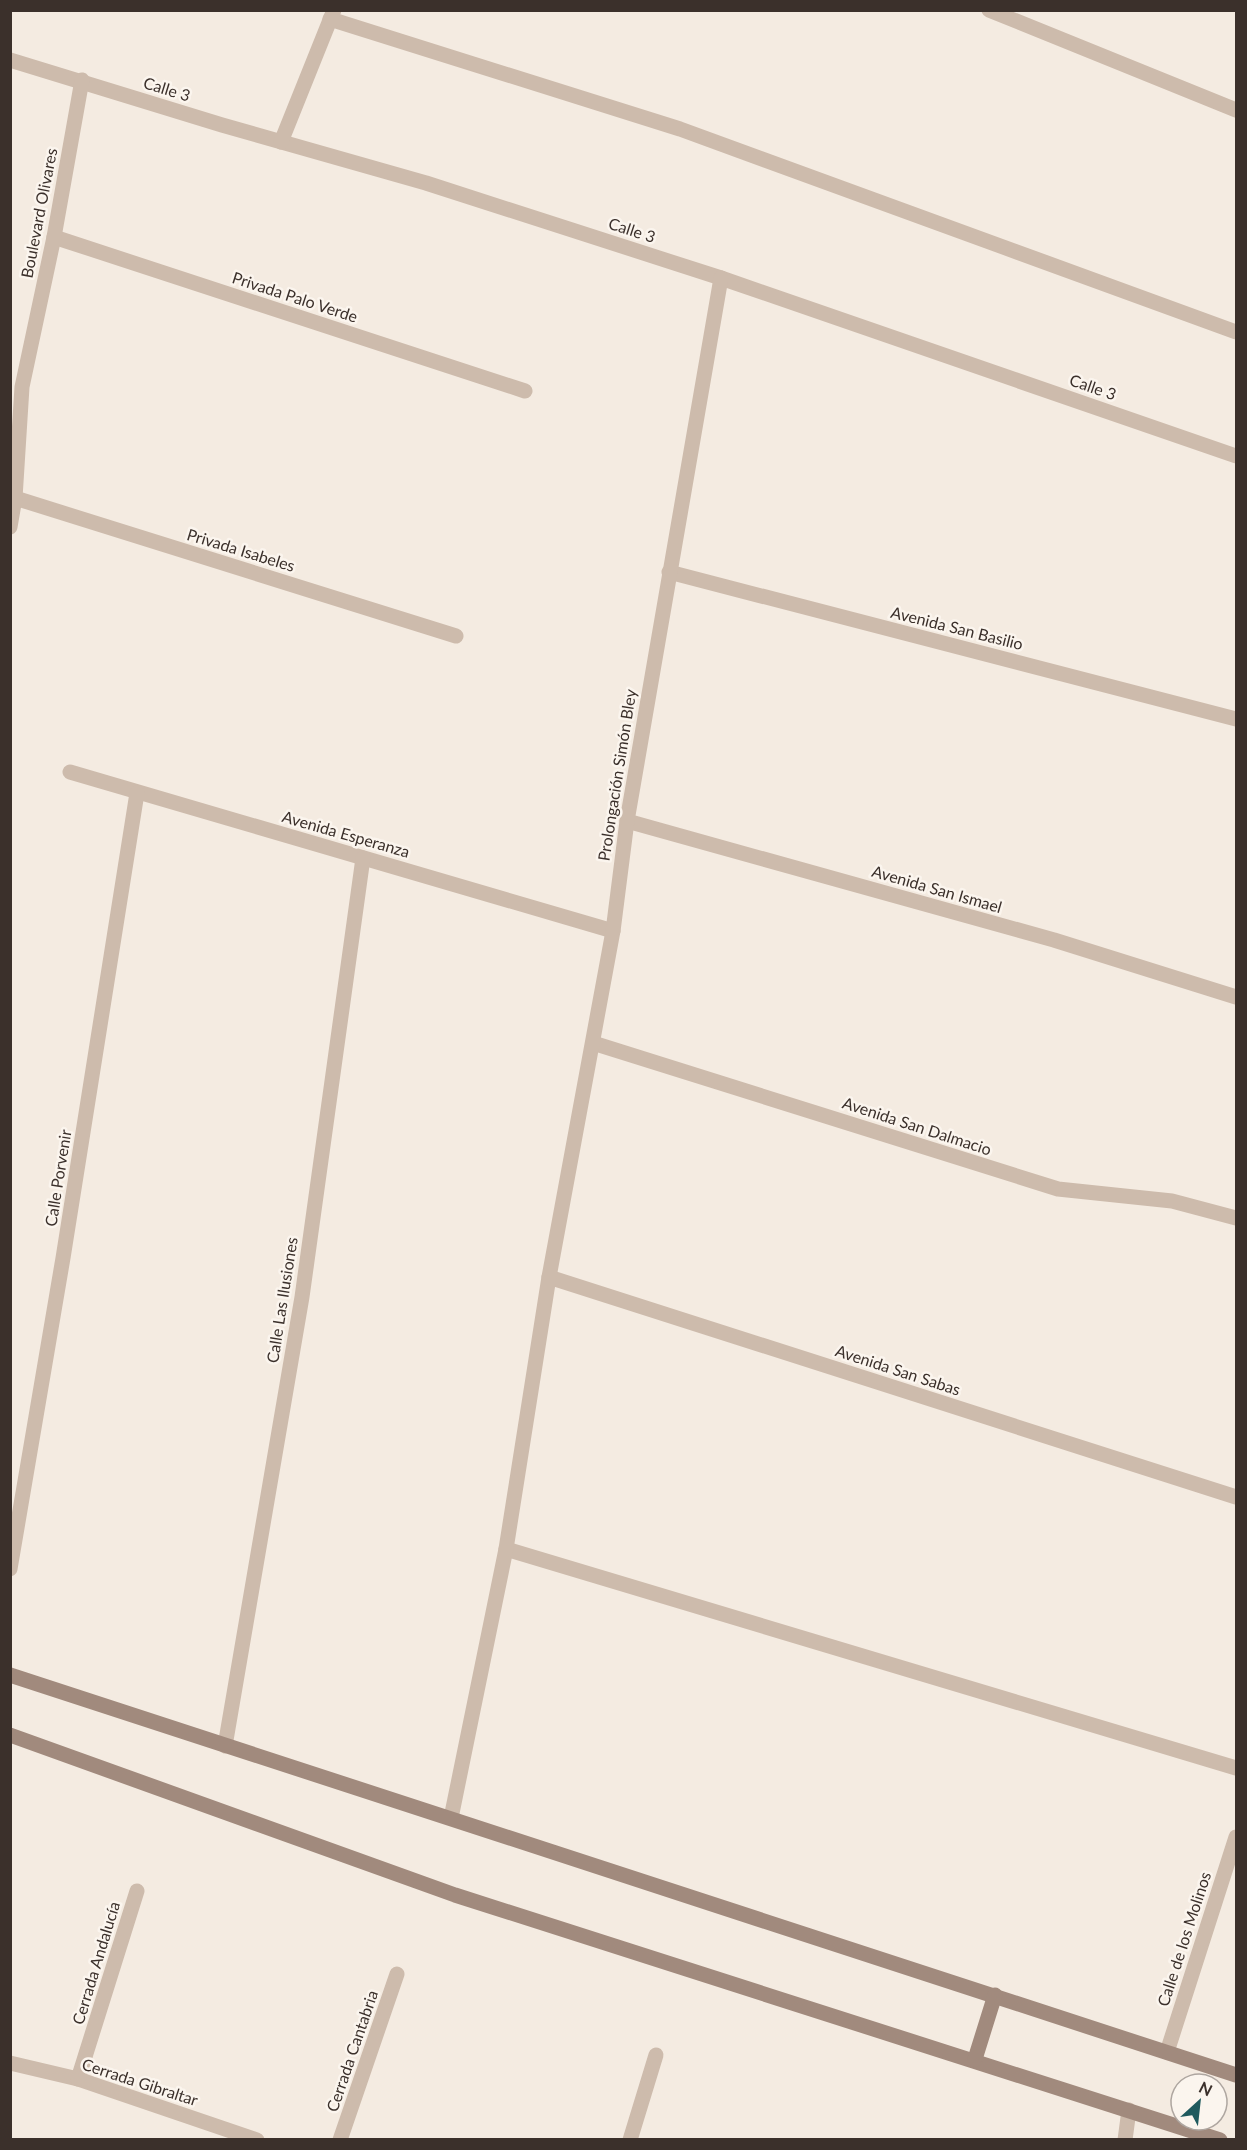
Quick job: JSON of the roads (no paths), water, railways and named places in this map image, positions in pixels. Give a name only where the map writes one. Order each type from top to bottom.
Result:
[{"type":"street","points":[[989,10],[1236,110]]},
{"type":"street","points":[[282,142],[332,15],[680,129],[1236,332]]},
{"type":"street","name":"Calle 3","points":[[10,60],[426,183],[721,278],[1235,452]]},
{"type":"street","name":"Boulevard Olivares","points":[[10,417],[54,237],[81,80]]},
{"type":"street","name":"Privada Palo Verde","points":[[54,237],[525,391]]},
{"type":"street","name":"Prolongación Simón Bley","points":[[451,1818],[506,1548],[549,1277],[613,931],[627,821],[721,278]]},
{"type":"street","name":"Boulevard Olivares","points":[[10,527],[15,498],[16,385]]},
{"type":"street","name":"Privada Isabeles","points":[[15,498],[456,636]]},
{"type":"street","name":"Avenida San Basilio","points":[[669,572],[1236,719]]},
{"type":"street","name":"Avenida Esperanza","points":[[70,772],[613,931]]},
{"type":"street","name":"Calle Porvenir","points":[[10,1569],[63,1258],[137,793]]},
{"type":"street","name":"Avenida San Ismael","points":[[627,821],[1054,940],[1236,997]]},
{"type":"street","name":"Calle Las Ilusiones","points":[[225,1746],[302,1297],[363,858]]},
{"type":"street","name":"Avenida San Dalmacio","points":[[592,1042],[1058,1189],[1172,1201],[1236,1218]]},
{"type":"street","name":"Avenida San Sabas","points":[[549,1277],[1236,1497]]},
{"type":"street","points":[[506,1548],[1236,1768]]},
{"type":"street","points":[[10,1675],[1236,2075]]},
{"type":"street","points":[[10,1734],[455,1895],[1220,2139]]},
{"type":"street","name":"Calle de los Molinos","points":[[1167,2052],[1236,1837]]},
{"type":"street","name":"Cerrada Andalucía","points":[[78,2079],[137,1891]]},
{"type":"street","name":"Cerrada Cantabria","points":[[340,2139],[398,1974]]},
{"type":"street","points":[[975,2059],[995,1995]]},
{"type":"street","points":[[630,2139],[656,2055]]},
{"type":"street","name":"Cerrada Gibraltar","points":[[10,2063],[78,2079],[257,2139]]},
{"type":"street","points":[[1125,2139],[1129,2110]]}]
